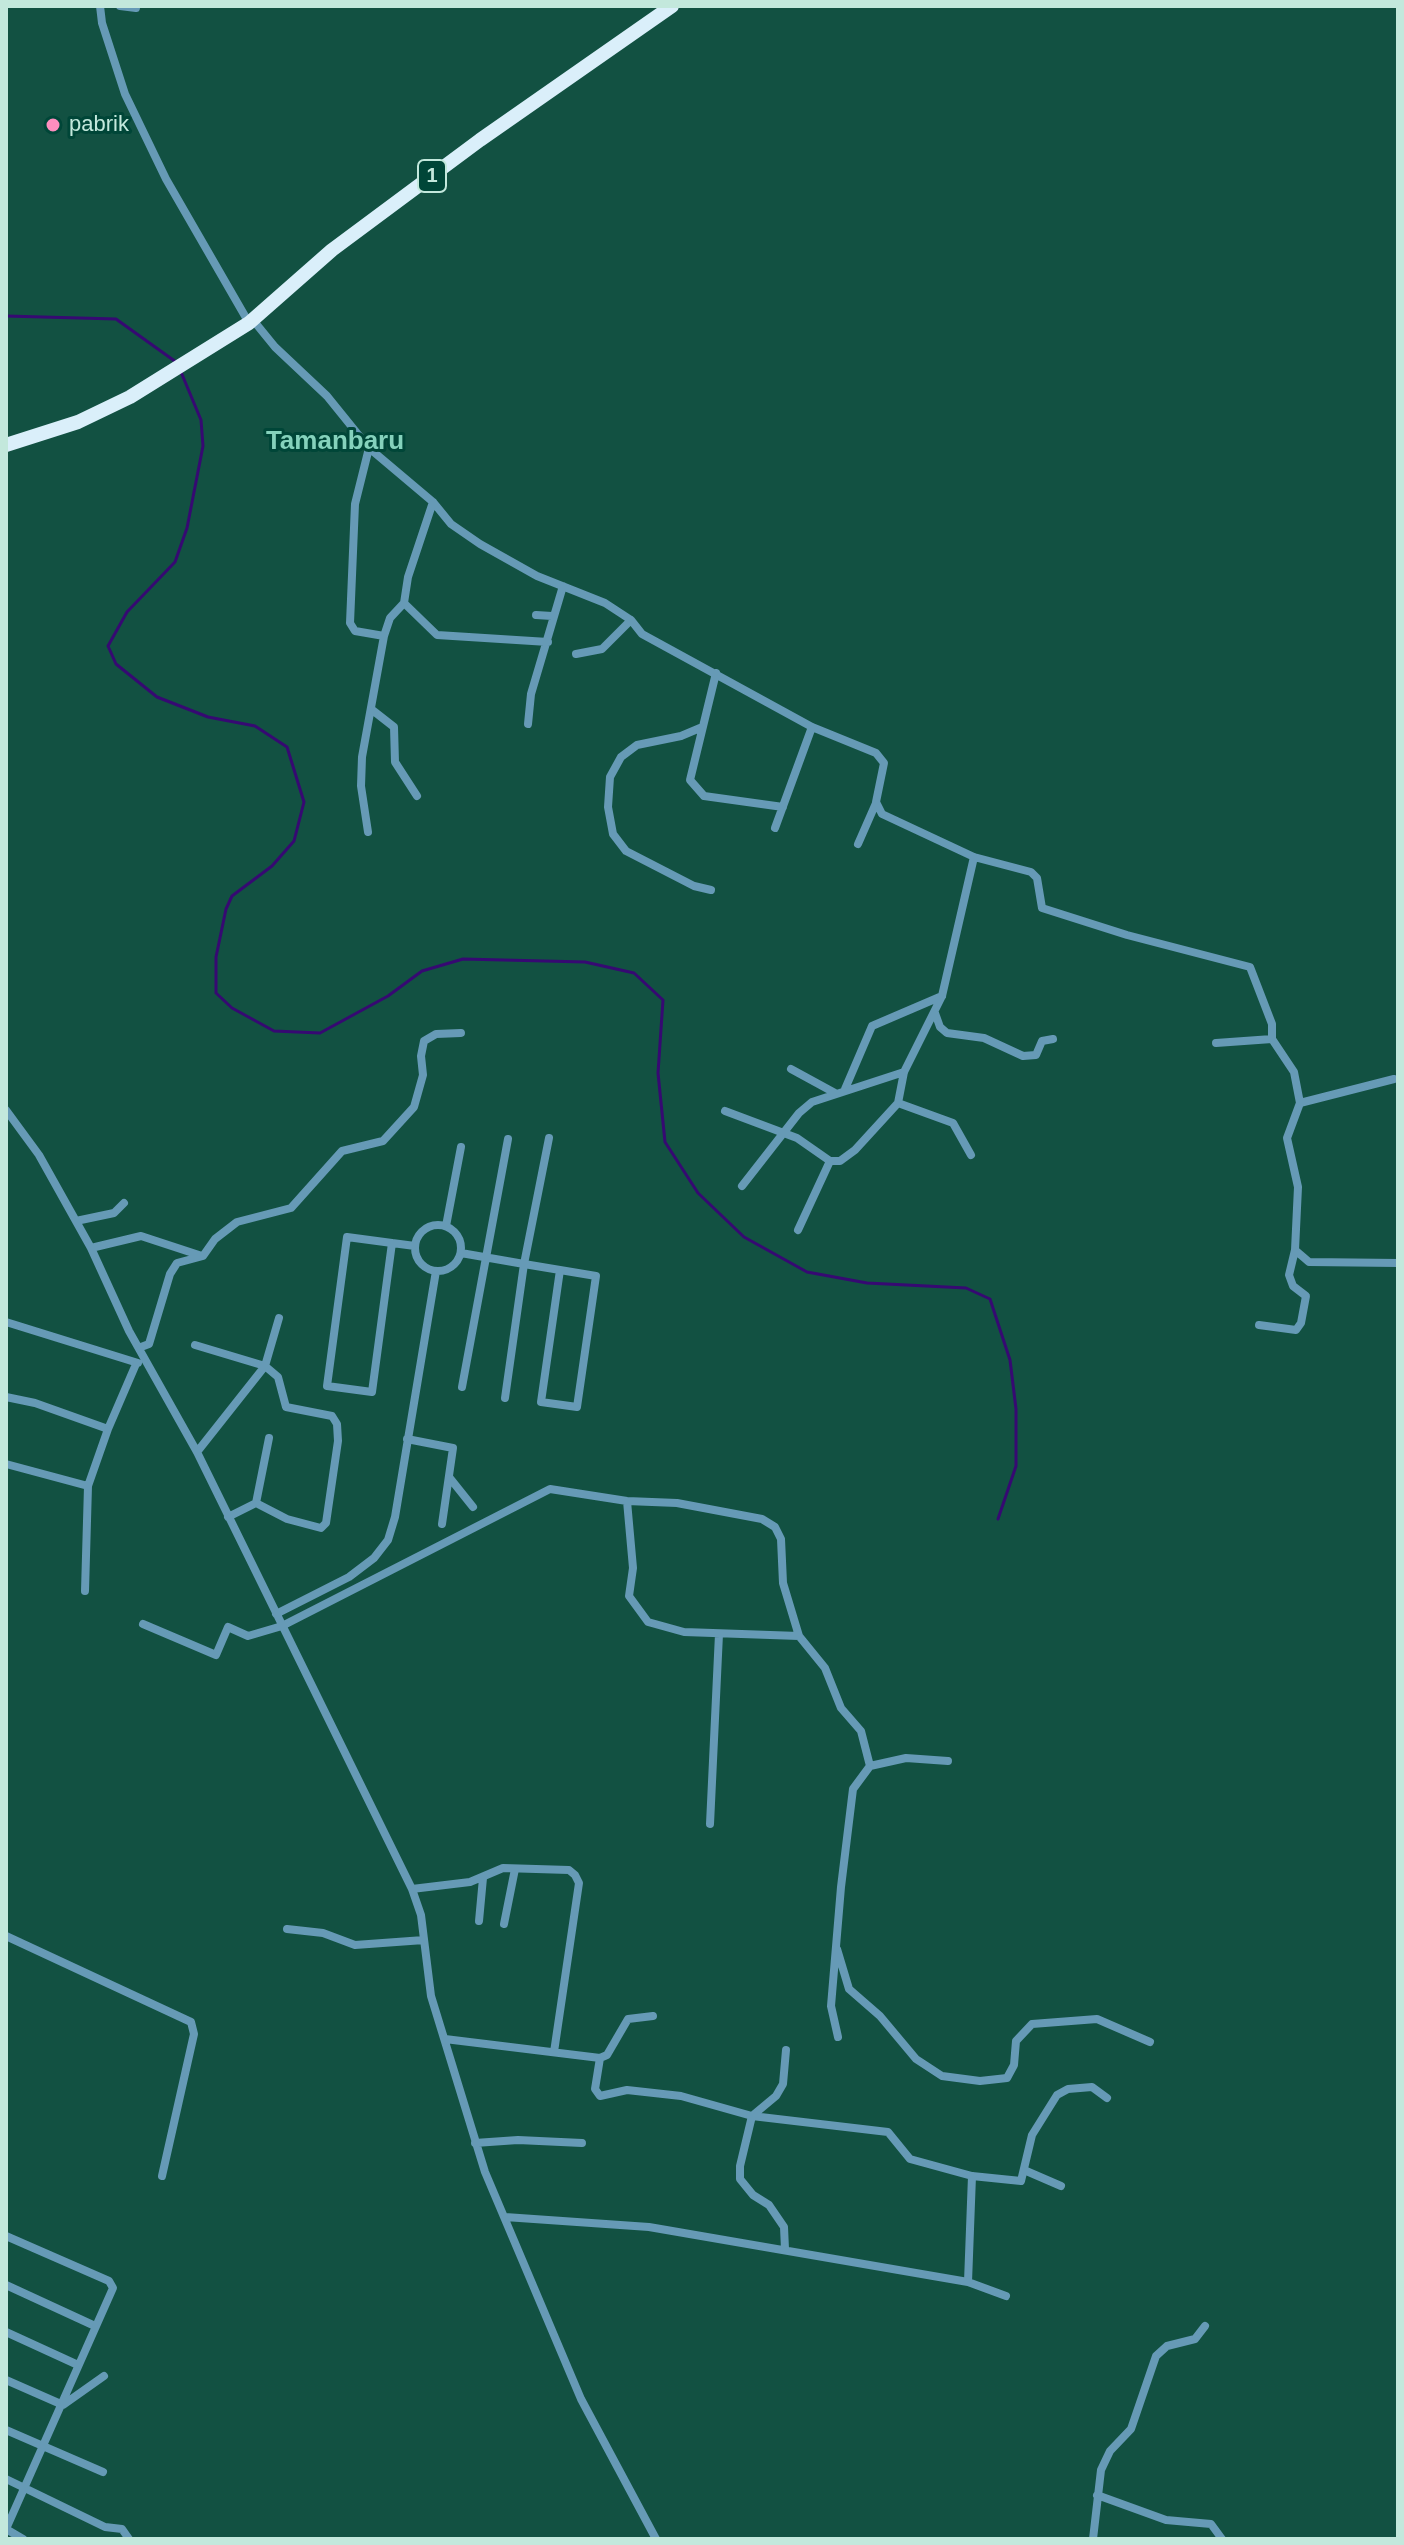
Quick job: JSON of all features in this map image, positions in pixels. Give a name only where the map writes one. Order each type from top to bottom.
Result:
[{"type":"highway","name":"1","points":[[6,445],[78,422],[165,376],[251,322],[341,244],[480,140],[672,6]]},
{"type":"street","points":[[100,6],[102,23],[125,94],[172,190],[251,322],[327,396],[369,448],[433,502],[451,524],[537,576],[605,603],[631,620],[642,634],[812,727],[881,757],[883,773],[876,802],[858,844]]},
{"type":"street","points":[[120,6],[136,8]]},
{"type":"street","points":[[369,448],[355,504],[350,623],[355,631],[384,636]]},
{"type":"street","points":[[368,832],[361,786],[384,636],[390,618],[404,603],[408,577],[433,502]]},
{"type":"street","points":[[528,724],[531,694],[563,586]]},
{"type":"street","points":[[404,603],[437,635],[548,642]]},
{"type":"street","points":[[536,615],[552,616]]},
{"type":"street","points":[[576,654],[602,649],[631,620]]},
{"type":"street","points":[[716,673],[700,728],[690,780],[698,791],[739,803],[761,801],[783,807]]},
{"type":"street","points":[[371,709],[394,727],[395,762],[417,796]]},
{"type":"street","points":[[775,828],[812,727]]},
{"type":"street","points":[[700,728],[681,736],[637,745],[621,757],[610,777],[608,807],[613,834],[626,851],[694,886],[711,890]]},
{"type":"street","points":[[876,802],[884,815],[974,857],[1031,872],[1037,878],[1042,908],[1161,945],[1245,964],[1253,971],[1267,1008],[1272,1039],[1294,1072],[1300,1103],[1287,1138],[1298,1187],[1295,1250],[1289,1275],[1293,1286],[1306,1296],[1301,1323],[1296,1330],[1259,1325]]},
{"type":"street","points":[[725,1111],[783,1132],[821,1152],[830,1161],[840,1161],[855,1150],[898,1103],[904,1072],[942,996],[974,857]]},
{"type":"street","points":[[845,1089],[872,1026],[942,996]]},
{"type":"street","points":[[935,1012],[940,1027],[947,1033],[984,1038],[1023,1056],[1036,1055],[1042,1041],[1053,1039]]},
{"type":"street","points":[[141,1347],[149,1344],[172,1269],[177,1263],[203,1256],[215,1239],[237,1222],[281,1212],[297,1204],[342,1151],[383,1141],[414,1107],[423,1075],[421,1056],[424,1041],[436,1034],[461,1033]]},
{"type":"street","points":[[1216,1043],[1272,1039]]},
{"type":"street","points":[[791,1069],[835,1093]]},
{"type":"street","points":[[742,1186],[783,1132],[812,1102],[904,1072]]},
{"type":"street","points":[[1300,1103],[1394,1079]]},
{"type":"street","points":[[898,1103],[953,1123],[971,1155]]},
{"type":"street","points":[[6,1110],[39,1155],[91,1248],[129,1331],[141,1347],[197,1452],[412,1889],[424,1940],[431,1996],[475,2143],[581,2399],[656,2539]]},
{"type":"street","points":[[505,1398],[524,1264],[549,1138]]},
{"type":"street","points":[[462,1387],[508,1139]]},
{"type":"street","points":[[446,1226],[461,1147]]},
{"type":"street","points":[[798,1230],[830,1161]]},
{"type":"street","points":[[76,1221],[114,1213],[124,1203]]},
{"type":"street","points":[[446,1226],[458,1235],[461,1253],[452,1268],[436,1271],[419,1261],[415,1246],[425,1229],[446,1226]]},
{"type":"street","points":[[91,1248],[141,1236],[203,1256]]},
{"type":"street","points":[[392,1243],[372,1392],[327,1386],[347,1237],[415,1246]]},
{"type":"street","points":[[1295,1250],[1309,1262],[1398,1263]]},
{"type":"street","points":[[461,1253],[596,1276],[577,1407],[541,1402],[560,1270]]},
{"type":"street","points":[[276,1614],[349,1577],[374,1558],[388,1540],[436,1271]]},
{"type":"street","points":[[197,1452],[265,1366],[279,1318]]},
{"type":"street","points":[[6,1322],[136,1364]]},
{"type":"street","points":[[195,1345],[265,1366],[278,1377],[286,1407],[335,1418],[338,1441],[326,1523],[321,1528],[277,1515],[256,1503]]},
{"type":"street","points":[[85,1591],[88,1486],[136,1364],[145,1358]]},
{"type":"street","points":[[6,1397],[35,1403],[108,1429]]},
{"type":"street","points":[[256,1503],[269,1438]]},
{"type":"street","points":[[407,1439],[453,1448],[442,1524]]},
{"type":"street","points":[[6,1464],[88,1486]]},
{"type":"street","points":[[449,1477],[473,1507]]},
{"type":"street","points":[[143,1624],[210,1655],[219,1651],[228,1627],[248,1636],[282,1626],[550,1489],[627,1501],[677,1503],[732,1511],[762,1519],[775,1527],[781,1539],[783,1583],[799,1636],[825,1668],[841,1708],[861,1731],[870,1766]]},
{"type":"street","points":[[627,1501],[633,1568],[629,1596],[635,1607],[657,1627],[719,1634],[799,1636]]},
{"type":"street","points":[[228,1517],[256,1503]]},
{"type":"street","points":[[710,1824],[719,1634]]},
{"type":"street","points":[[838,2037],[831,2006],[853,1789],[870,1766],[906,1758],[948,1761]]},
{"type":"street","points":[[504,1924],[515,1869]]},
{"type":"street","points":[[412,1889],[483,1878],[493,1870],[569,1870],[579,1883],[554,2052]]},
{"type":"street","points":[[479,1921],[483,1878]]},
{"type":"street","points":[[287,1929],[323,1933],[355,1945],[424,1940]]},
{"type":"street","points":[[6,1936],[191,2022],[194,2034],[162,2176]]},
{"type":"street","points":[[836,1944],[849,1989],[880,2016],[916,2059],[942,2076],[980,2081],[1007,2078],[1014,2065],[1016,2041],[1032,2024],[1097,2019],[1150,2042]]},
{"type":"street","points":[[445,2039],[600,2058],[607,2055],[628,2019],[653,2016]]},
{"type":"street","points":[[785,2249],[784,2227],[769,2205],[753,2195],[740,2179],[740,2166],[752,2116],[776,2096],[783,2084],[786,2050]]},
{"type":"street","points":[[600,2058],[595,2089],[600,2096],[627,2090],[681,2096],[752,2116],[888,2132],[910,2159],[972,2176],[1021,2181],[1032,2135],[1057,2095],[1068,2089],[1092,2087],[1107,2098]]},
{"type":"street","points":[[475,2143],[582,2143]]},
{"type":"street","points":[[1024,2170],[1061,2186]]},
{"type":"street","points":[[968,2282],[972,2176]]},
{"type":"street","points":[[505,2217],[649,2227],[968,2282],[1006,2296]]},
{"type":"street","points":[[6,2236],[112,2282],[113,2288],[6,2529],[23,2539]]},
{"type":"street","points":[[6,2285],[95,2326]]},
{"type":"street","points":[[1093,2539],[1103,2463],[1131,2429],[1156,2356],[1167,2346],[1195,2339],[1205,2326]]},
{"type":"street","points":[[6,2332],[78,2365]]},
{"type":"street","points":[[63,2405],[104,2376]]},
{"type":"street","points":[[6,2380],[63,2405]]},
{"type":"street","points":[[6,2430],[103,2472]]},
{"type":"street","points":[[6,2479],[105,2527],[122,2529],[129,2539]]},
{"type":"street","points":[[1097,2495],[1166,2520],[1211,2524],[1222,2539]]},
{"type":"waterway","points":[[6,316],[116,319],[176,362]]},
{"type":"waterway","points":[[181,372],[201,420],[203,446],[187,528],[175,562],[127,612],[108,646],[116,664],[157,697],[208,717],[255,726],[287,747],[304,802],[294,841],[272,866],[232,896],[226,909],[216,957],[216,993],[232,1008],[274,1031],[320,1033],[388,996],[422,971],[463,959],[585,962],[634,973],[663,1000],[658,1073],[665,1142],[698,1193],[744,1237],[807,1272],[867,1283],[966,1288],[990,1299],[1010,1360],[1016,1409],[1016,1466],[998,1519]]},
{"type":"place","name":"pabrik","points":[[53,125]]},
{"type":"district","name":"Tamanbaru","points":[[335,442]]}]
